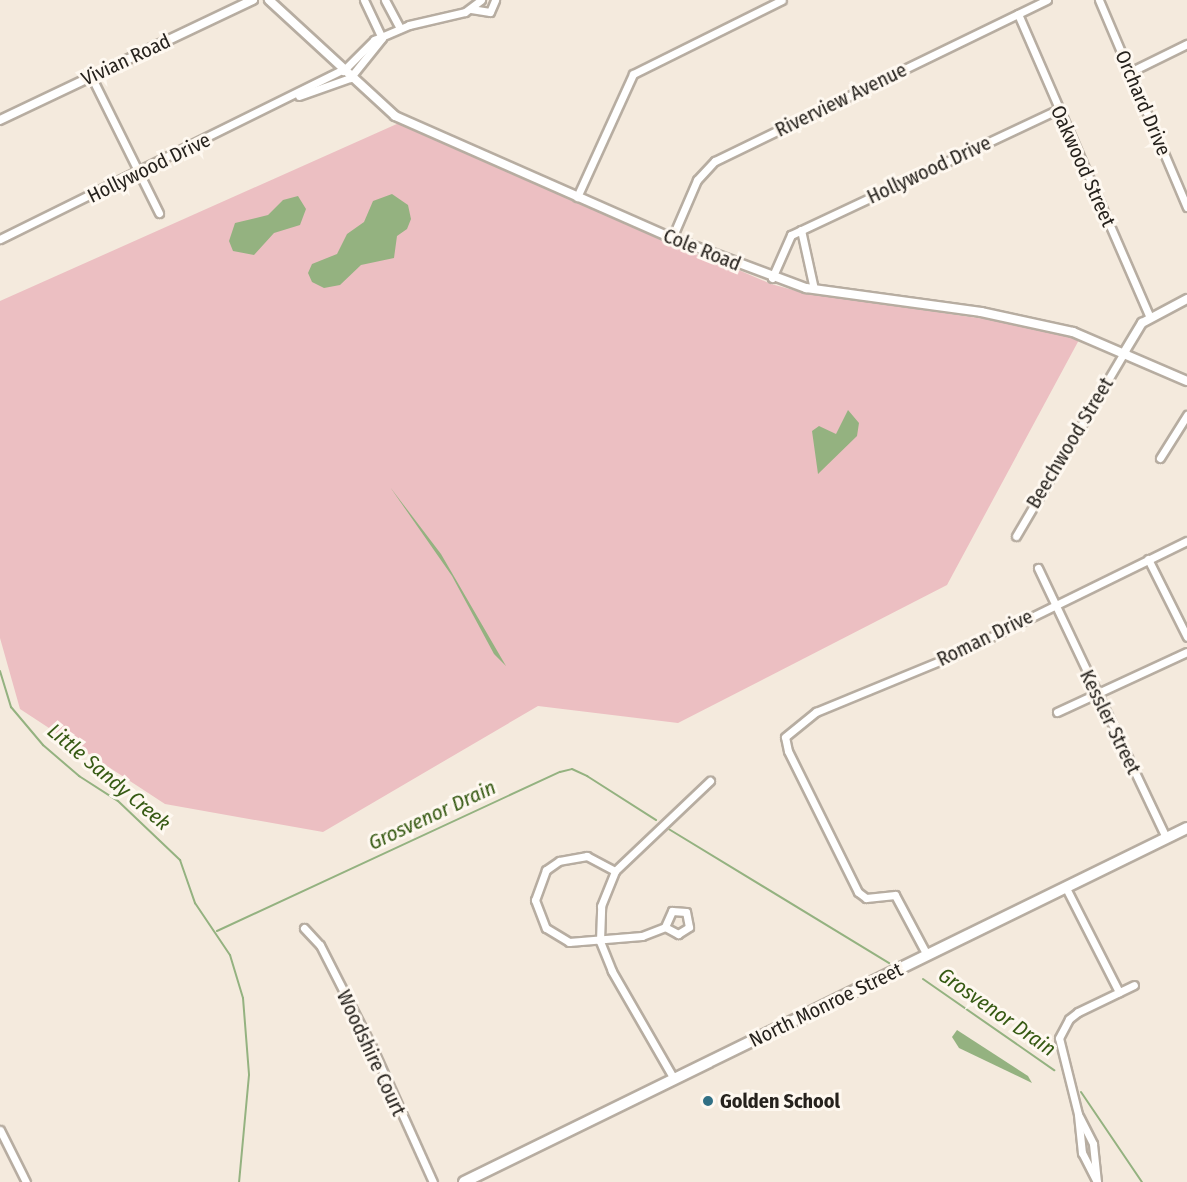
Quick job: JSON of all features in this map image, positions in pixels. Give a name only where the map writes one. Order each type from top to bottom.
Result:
[{"type":"main road","name":"North Monroe Street","points":[[464,1182],[1187,828]]},
{"type":"street","name":"Vivian Road","points":[[0,120],[253,0]]},
{"type":"street","name":"Cole Road","points":[[269,0],[350,78],[411,125],[672,238],[772,278],[814,289],[1029,321],[1125,351],[1187,381]]},
{"type":"street","points":[[350,78],[381,46],[382,38],[364,0]]},
{"type":"street","points":[[385,0],[400,28]]},
{"type":"street","points":[[471,9],[481,0]]},
{"type":"street","name":"Hollywood Drive","points":[[299,96],[306,87],[343,71],[374,40],[400,28],[471,9],[490,12],[495,0]]},
{"type":"street","points":[[577,197],[633,74],[782,0]]},
{"type":"street","name":"Riverview Avenue","points":[[672,238],[698,180],[715,161],[1047,0]]},
{"type":"street","name":"Orchard Drive","points":[[1099,0],[1187,207]]},
{"type":"street","name":"Oakwood Street","points":[[1018,15],[1057,110],[1150,317]]},
{"type":"street","points":[[1130,72],[1187,44]]},
{"type":"street","points":[[91,76],[159,213]]},
{"type":"street","name":"Hollywood Drive","points":[[0,239],[299,96],[350,78]]},
{"type":"street","name":"Hollywood Drive","points":[[772,278],[786,242],[801,230],[1057,110]]},
{"type":"street","points":[[801,230],[814,289]]},
{"type":"street","points":[[1125,351],[1150,317],[1187,299]]},
{"type":"street","name":"Beechwood Street","points":[[1016,536],[1125,351]]},
{"type":"street","points":[[1160,458],[1187,415]]},
{"type":"street","name":"Roman Drive","points":[[927,955],[895,895],[866,898],[858,892],[788,751],[785,737],[816,712],[954,655],[1187,541]]},
{"type":"street","points":[[1148,560],[1187,638]]},
{"type":"street","name":"Kessler Street","points":[[1038,568],[1166,838]]},
{"type":"street","points":[[1058,712],[1187,652]]},
{"type":"street","points":[[674,1079],[638,1022],[600,940],[601,906],[615,871],[710,781]]},
{"type":"street","points":[[615,871],[588,856],[573,857],[546,870],[537,889],[536,909],[553,934],[569,942],[642,936],[665,927]]},
{"type":"street","points":[[1066,888],[1119,992]]},
{"type":"street","name":"Woodshire Court","points":[[304,928],[320,945],[372,1047],[433,1182]]},
{"type":"street","points":[[1097,1182],[1082,1153],[1078,1114],[1059,1048],[1061,1030],[1078,1012],[1134,985]]},
{"type":"street","points":[[1078,1114],[1094,1144],[1097,1182]]},
{"type":"street","points":[[0,1130],[26,1182]]},
{"type":"shaded area","points":[[399,123],[771,284],[804,293],[1027,325],[1080,338],[947,585],[678,723],[538,706],[323,832],[165,804],[20,709],[0,638],[0,301]]},
{"type":"shaded area","points":[[392,194],[408,205],[411,219],[407,229],[397,236],[394,258],[361,265],[340,285],[324,288],[312,282],[308,273],[312,264],[337,254],[347,234],[364,222],[373,201]]},
{"type":"shaded area","points":[[298,196],[306,209],[300,225],[274,233],[254,255],[233,251],[229,241],[235,223],[268,215],[283,200]]},
{"type":"shaded area","points":[[848,410],[859,423],[857,436],[818,474],[812,431],[819,426],[836,434]]},
{"type":"shaded area","points":[[390,487],[441,554],[506,666],[494,654],[452,576]]},
{"type":"shaded area","points":[[957,1030],[1028,1076],[1032,1083],[959,1048],[952,1037]]},
{"type":"waterway","name":"Little Sandy Creek","points":[[0,671],[11,707],[43,745],[79,776],[118,801],[180,860],[195,903],[230,955],[243,998],[249,1075],[239,1182]]},
{"type":"waterway","name":"Grosvenor Drain","points":[[217,931],[560,772],[572,769],[587,776],[656,820]]},
{"type":"waterway","name":"Grosvenor Drain","points":[[667,828],[889,963]]},
{"type":"waterway","name":"Grosvenor Drain","points":[[923,979],[1054,1070]]},
{"type":"waterway","name":"Grosvenor Drain","points":[[1081,1092],[1142,1182]]},
{"type":"place","name":"Golden School","points":[[708,1101]]}]
